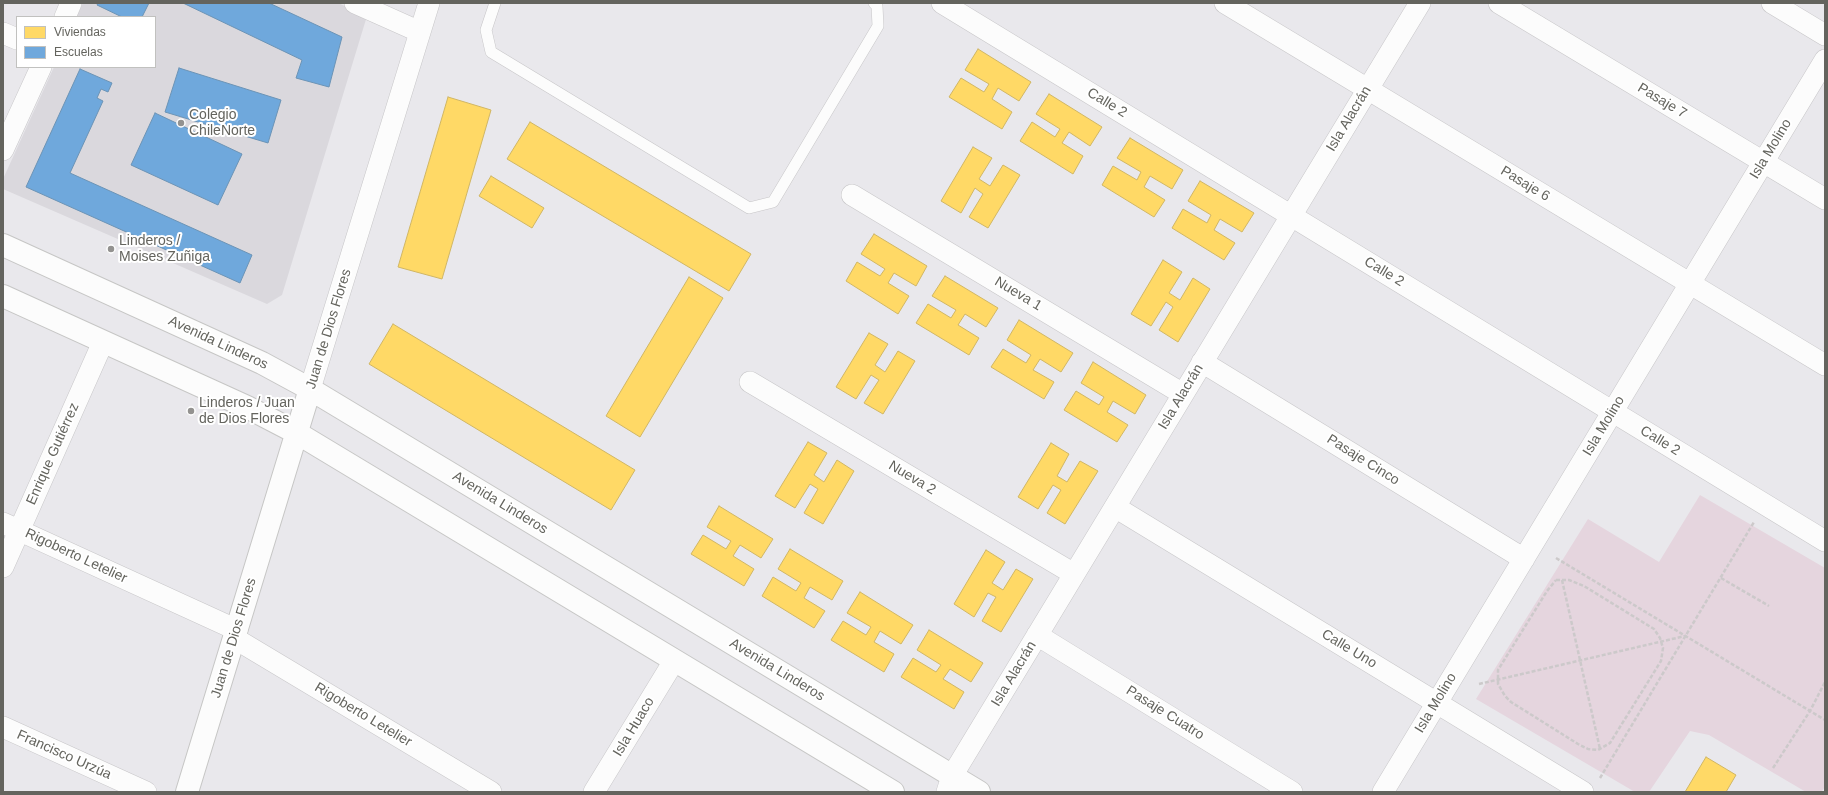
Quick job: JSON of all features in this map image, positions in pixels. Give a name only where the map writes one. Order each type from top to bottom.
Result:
[{"type":"street","points":[[65,16],[71,3]]},
{"type":"street","points":[[355,3],[420,32]]},
{"type":"street","name":"Juan de Dios Flores","points":[[189,791],[296,433],[429,3]]},
{"type":"street","name":"Calle 2","points":[[942,3],[1825,541]]},
{"type":"street","name":"Pasaje 6","points":[[1225,3],[1825,365]]},
{"type":"street","name":"Isla Alacrán","points":[[950,784],[1114,507],[1420,3]]},
{"type":"street","name":"Pasaje 7","points":[[1499,3],[1825,198]]},
{"type":"street","points":[[1772,3],[1825,35]]},
{"type":"street","points":[[3,33],[16,39]]},
{"type":"street","name":"Isla Molino","points":[[1383,792],[1825,60]]},
{"type":"street","points":[[3,150],[42,68]]},
{"type":"street","name":"Nueva 1","points":[[852,195],[1183,394]]},
{"type":"street","name":"Avenida Linderos","points":[[3,245],[262,363],[310,389],[950,784],[979,792]]},
{"type":"street","points":[[3,296],[247,407],[296,433],[893,792]]},
{"type":"street","name":"Enrique Gutiérrez","points":[[3,567],[11,527],[103,342]]},
{"type":"street","name":"Pasaje Cinco","points":[[1202,362],[1524,559]]},
{"type":"street","name":"Nueva 2","points":[[750,382],[1074,574]]},
{"type":"street","name":"Calle Uno","points":[[1114,507],[1437,703],[1590,789]]},
{"type":"street","name":"Rigoberto Letelier","points":[[11,527],[235,634],[491,792]]},
{"type":"street","name":"Pasaje Cuatro","points":[[1037,635],[1292,792]]},
{"type":"street","name":"Isla Huaco","points":[[594,792],[674,661]]},
{"type":"street","name":"Francisco Urzúa","points":[[3,727],[146,792]]},
{"type":"lane","points":[[495,3],[486,30],[491,52],[749,208],[773,202],[878,26],[877,6],[874,3]]},
{"type":"path","points":[[1590,789],[1686,636],[1765,504]]},
{"type":"path","points":[[1556,558],[1825,720]]},
{"type":"path","points":[[1721,578],[1769,606]]},
{"type":"path","points":[[1556,580],[1562,580],[1569,580],[1584,586],[1654,629],[1663,648],[1661,660],[1610,743],[1600,749],[1588,749],[1578,744],[1511,702],[1505,696],[1498,680],[1498,670],[1546,591],[1556,580]]},
{"type":"path","points":[[1562,580],[1600,749]]},
{"type":"path","points":[[1479,684],[1686,636]]},
{"type":"path","points":[[1773,768],[1810,711],[1825,682]]},
{"type":"shaded area","name":"Colegio ChileNorte","points":[[83,3],[338,3],[367,16],[282,295],[267,304],[3,189],[3,179],[54,68],[156,68],[156,16],[76,16]]},
{"type":"shaded area","points":[[1700,495],[1825,568],[1825,787],[1821,792],[1806,792],[1709,735],[1690,731],[1649,792],[1635,792],[1476,699],[1588,519],[1659,562]]},
{"type":"building: Viviendas","points":[[978,49],[1031,82],[1019,101],[998,88],[992,99],[1012,112],[1002,129],[949,97],[961,78],[984,92],[989,84],[965,70]]},
{"type":"building: Viviendas","points":[[1049,94],[1102,127],[1090,146],[1069,132],[1062,143],[1083,156],[1073,174],[1020,141],[1032,122],[1055,137],[1060,129],[1036,114]]},
{"type":"building: Viviendas","points":[[448,97],[491,110],[442,279],[398,267]]},
{"type":"building: Viviendas","points":[[530,122],[751,254],[729,291],[507,159]]},
{"type":"building: Viviendas","points":[[1130,138],[1183,170],[1172,189],[1150,176],[1144,187],[1165,200],[1154,217],[1102,185],[1113,166],[1137,180],[1141,172],[1117,158]]},
{"type":"building: Viviendas","points":[[973,147],[992,158],[979,179],[990,186],[1003,165],[1020,175],[988,228],[969,217],[983,194],[975,188],[961,213],[941,201]]},
{"type":"building: Viviendas","points":[[491,176],[544,208],[532,228],[479,196]]},
{"type":"building: Viviendas","points":[[1200,181],[1254,213],[1242,232],[1220,219],[1214,230],[1235,243],[1224,260],[1172,228],[1183,209],[1207,223],[1211,215],[1188,201]]},
{"type":"building: Viviendas","points":[[874,234],[927,266],[916,286],[894,273],[888,283],[909,296],[898,314],[846,281],[857,262],[880,276],[885,269],[861,254]]},
{"type":"building: Viviendas","points":[[1163,260],[1182,272],[1169,293],[1180,300],[1193,278],[1210,289],[1178,342],[1159,330],[1173,307],[1166,302],[1151,326],[1131,314]]},
{"type":"building: Viviendas","points":[[945,276],[998,308],[986,327],[965,314],[958,325],[979,338],[969,355],[916,323],[928,304],[951,318],[956,310],[932,296]]},
{"type":"building: Viviendas","points":[[689,277],[723,298],[640,437],[606,416]]},
{"type":"building: Viviendas","points":[[1019,320],[1073,353],[1061,372],[1040,359],[1033,370],[1054,382],[1044,399],[991,367],[1003,349],[1026,363],[1031,355],[1007,340]]},
{"type":"building: Viviendas","points":[[393,324],[635,470],[611,510],[369,364]]},
{"type":"building: Viviendas","points":[[869,333],[888,344],[875,365],[885,372],[898,351],[915,361],[883,414],[864,403],[879,380],[871,375],[856,399],[836,387]]},
{"type":"building: Viviendas","points":[[1093,362],[1146,395],[1135,414],[1113,401],[1107,412],[1128,425],[1117,442],[1064,410],[1076,391],[1099,405],[1104,397],[1081,383]]},
{"type":"building: Viviendas","points":[[808,442],[827,453],[814,475],[824,482],[837,460],[854,471],[823,524],[804,513],[818,489],[810,484],[795,508],[775,496]]},
{"type":"building: Viviendas","points":[[1051,443],[1069,454],[1057,476],[1067,482],[1080,461],[1098,471],[1065,524],[1047,513],[1061,490],[1053,485],[1038,509],[1018,497]]},
{"type":"building: Viviendas","points":[[719,506],[773,539],[761,558],[740,545],[733,556],[754,569],[744,586],[691,554],[703,535],[726,549],[731,541],[707,527]]},
{"type":"building: Viviendas","points":[[790,549],[843,581],[832,600],[810,587],[804,598],[825,611],[814,628],[762,596],[773,577],[796,591],[801,583],[778,569]]},
{"type":"building: Viviendas","points":[[986,550],[1005,562],[992,583],[1003,590],[1016,569],[1033,579],[1001,632],[982,621],[996,597],[988,593],[974,617],[954,604]]},
{"type":"building: Viviendas","points":[[860,592],[913,625],[901,644],[880,631],[874,642],[894,654],[884,672],[831,640],[843,621],[866,635],[871,627],[847,613]]},
{"type":"building: Viviendas","points":[[929,630],[983,663],[971,682],[950,669],[943,679],[964,692],[954,709],[901,677],[913,658],[936,672],[941,665],[917,650]]},
{"type":"building: Viviendas","points":[[1706,757],[1736,775],[1726,792],[1685,792]]},
{"type":"building: Escuelas","points":[[98,3],[149,3],[142,16],[120,16],[97,5]]},
{"type":"building: Escuelas","points":[[183,3],[269,3],[342,37],[329,87],[296,78],[302,60]]},
{"type":"building: Escuelas","points":[[179,68],[281,100],[268,143],[165,112]]},
{"type":"building: Escuelas","points":[[80,69],[112,83],[108,92],[101,89],[97,98],[103,101],[70,173],[252,255],[240,283],[26,187]]},
{"type":"building: Escuelas","points":[[155,113],[242,154],[218,205],[131,165]]},
{"type":"place","name":"Colegio ChileNorte","points":[[181,123]]},
{"type":"place","name":"Linderos / Moises Zuñiga","points":[[111,249]]},
{"type":"place","name":"Linderos / Juan de Dios Flores","points":[[191,411]]}]
